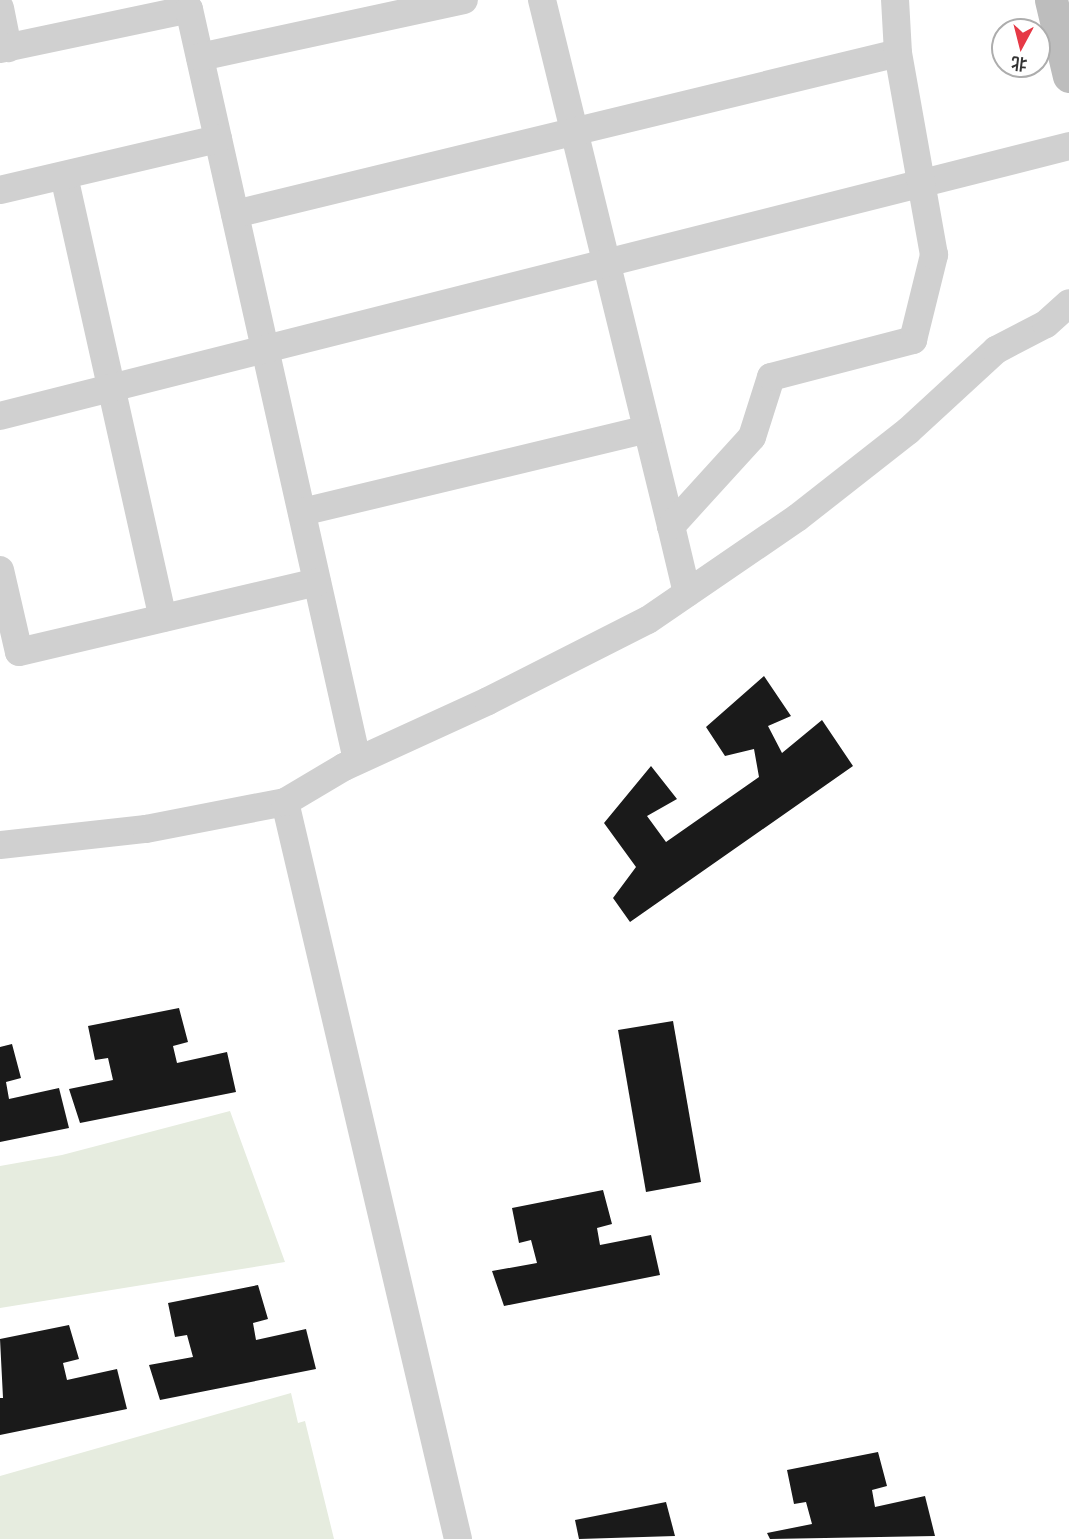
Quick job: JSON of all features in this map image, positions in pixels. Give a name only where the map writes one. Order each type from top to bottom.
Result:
[{"type":"street","points":[[200,57],[464,0]]},
{"type":"street","points":[[542,0],[687,593]]},
{"type":"street","points":[[671,526],[753,437],[771,377],[913,340],[934,255],[898,53],[895,0]]},
{"type":"street","points":[[1051,0],[1069,76]]},
{"type":"street","points":[[0,8],[4,48],[189,9],[357,760]]},
{"type":"street","points":[[235,214],[898,53]]},
{"type":"street","points":[[0,190],[218,139]]},
{"type":"street","points":[[0,416],[1069,146]]},
{"type":"street","points":[[64,176],[163,618]]},
{"type":"street","points":[[0,845],[146,829],[285,802],[357,760],[488,701],[648,620],[796,518],[899,438],[996,350],[1046,324],[1069,303]]},
{"type":"street","points":[[302,512],[647,429]]},
{"type":"street","points":[[0,570],[18,652],[317,582]]},
{"type":"street","points":[[285,802],[458,1539]]},
{"type":"shaded area","points":[[230,1111],[285,1262],[0,1308],[0,1166],[62,1155]]},
{"type":"shaded area","points":[[291,1393],[298,1423],[305,1421],[334,1539],[0,1539],[0,1476]]},
{"type":"building","points":[[764,676],[791,716],[768,726],[782,753],[822,720],[853,766],[630,922],[613,898],[636,867],[604,823],[651,766],[677,799],[647,816],[666,842],[759,777],[754,749],[725,756],[706,727]]},
{"type":"building","points":[[179,1008],[188,1042],[173,1046],[177,1063],[227,1052],[236,1092],[80,1123],[69,1089],[113,1080],[108,1058],[95,1060],[88,1026]]},
{"type":"building","points":[[673,1021],[701,1182],[646,1192],[618,1030]]},
{"type":"building","points":[[12,1044],[21,1078],[6,1082],[9,1099],[59,1088],[69,1128],[0,1142],[0,1047]]},
{"type":"building","points":[[603,1190],[612,1224],[597,1228],[600,1245],[651,1235],[660,1275],[504,1306],[492,1271],[537,1263],[531,1240],[519,1243],[512,1208]]},
{"type":"building","points":[[258,1285],[268,1319],[253,1323],[256,1340],[306,1329],[316,1369],[160,1400],[149,1365],[193,1357],[187,1335],[175,1337],[168,1303]]},
{"type":"building","points":[[69,1325],[79,1359],[63,1363],[67,1380],[117,1369],[127,1409],[0,1435],[0,1398],[3,1398],[0,1339]]},
{"type":"building","points":[[878,1452],[887,1486],[872,1490],[875,1507],[925,1496],[935,1536],[770,1539],[767,1533],[812,1524],[806,1502],[794,1504],[787,1470]]},
{"type":"building","points":[[666,1502],[675,1536],[579,1539],[575,1520]]}]
